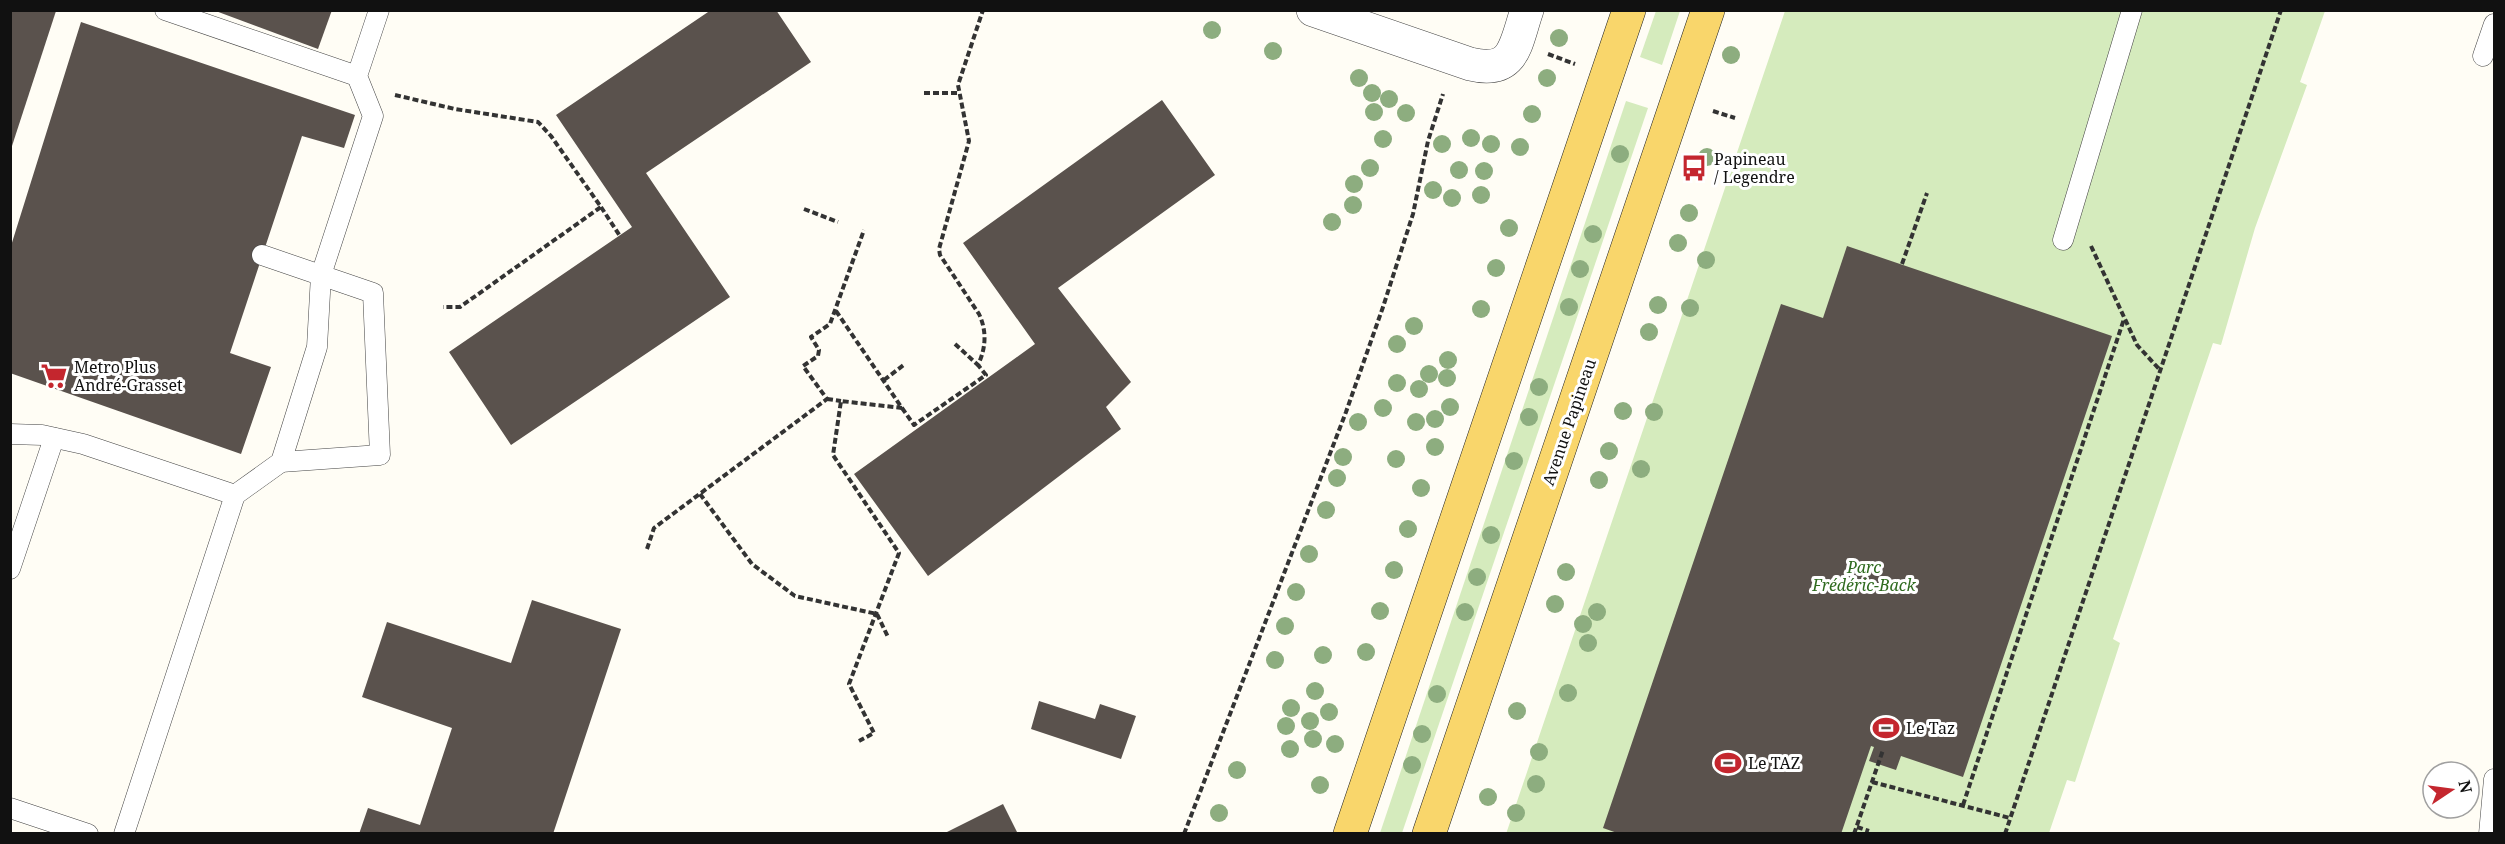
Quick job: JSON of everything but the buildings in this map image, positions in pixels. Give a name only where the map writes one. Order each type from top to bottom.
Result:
[{"type":"main road","points":[[1350,834],[1629,10]]},
{"type":"main road","name":"Avenue Papineau","points":[[1429,834],[1708,10]]},
{"type":"street","points":[[1313,10],[1470,64],[1497,66],[1511,57],[1527,10]]},
{"type":"lane","points":[[165,10],[357,76]]},
{"type":"lane","points":[[281,462],[317,347],[321,275],[373,116],[357,76],[380,10]]},
{"type":"lane","points":[[2063,240],[2132,10]]},
{"type":"lane","points":[[2483,56],[2494,24]]},
{"type":"lane","points":[[124,834],[236,495],[281,462],[380,456],[373,293],[262,255]]},
{"type":"lane","points":[[10,434],[27,433],[83,444],[236,495]]},
{"type":"lane","points":[[10,569],[54,438]]},
{"type":"lane","points":[[2489,834],[2494,779]]},
{"type":"lane","points":[[10,808],[88,834]]},
{"type":"path","points":[[978,365],[983,354],[984,324],[980,314],[940,255],[939,249],[969,141],[957,93],[958,85],[983,10]]},
{"type":"path","points":[[2005,834],[2281,10]]},
{"type":"path","points":[[1543,53],[1575,64]]},
{"type":"path","points":[[924,93],[957,93]]},
{"type":"path","points":[[1185,834],[1346,412],[1383,307],[1413,214],[1428,141],[1443,94]]},
{"type":"path","points":[[405,98],[538,122],[552,136],[620,236]]},
{"type":"path","points":[[1713,111],[1736,118]]},
{"type":"path","points":[[1902,264],[1927,193]]},
{"type":"path","points":[[443,307],[460,307],[601,207]]},
{"type":"path","points":[[804,208],[838,222]]},
{"type":"path","points":[[827,399],[803,366],[818,356],[819,350],[811,338],[831,324],[864,230]]},
{"type":"path","points":[[2089,240],[2137,345],[2160,370]]},
{"type":"path","points":[[836,311],[914,425],[986,375],[955,345]]},
{"type":"path","points":[[1963,806],[2124,319]]},
{"type":"path","points":[[884,380],[905,364]]},
{"type":"path","points":[[647,549],[654,528],[827,399],[902,408]]},
{"type":"path","points":[[841,401],[832,455],[899,553],[849,684],[874,733],[859,741]]},
{"type":"path","points":[[700,494],[752,564],[795,596],[877,614]]},
{"type":"path","points":[[877,614],[888,637]]},
{"type":"path","points":[[1854,834],[1882,750]]},
{"type":"path","points":[[1872,782],[2010,818]]},
{"type":"path","points":[[1857,827],[1869,831]]},
{"type":"green space","points":[[1656,11],[1680,11],[1662,65],[1640,57]]},
{"type":"green space","name":"Parc Frédéric-Back","points":[[1785,11],[2325,11],[2300,82],[2307,85],[2255,228],[2221,345],[2213,343],[2113,639],[2120,643],[2075,782],[2067,780],[2049,833],[1506,834]]},
{"type":"green space","points":[[1626,101],[1648,108],[1402,833],[1380,833]]},
{"type":"place","name":"Papineau / Legendre","points":[[1694,168]]},
{"type":"place","name":"Metro Plus André-Grasset","points":[[54,376]]},
{"type":"place","name":"Le Taz","points":[[1886,728]]},
{"type":"place","name":"Le TAZ","points":[[1728,763]]}]
